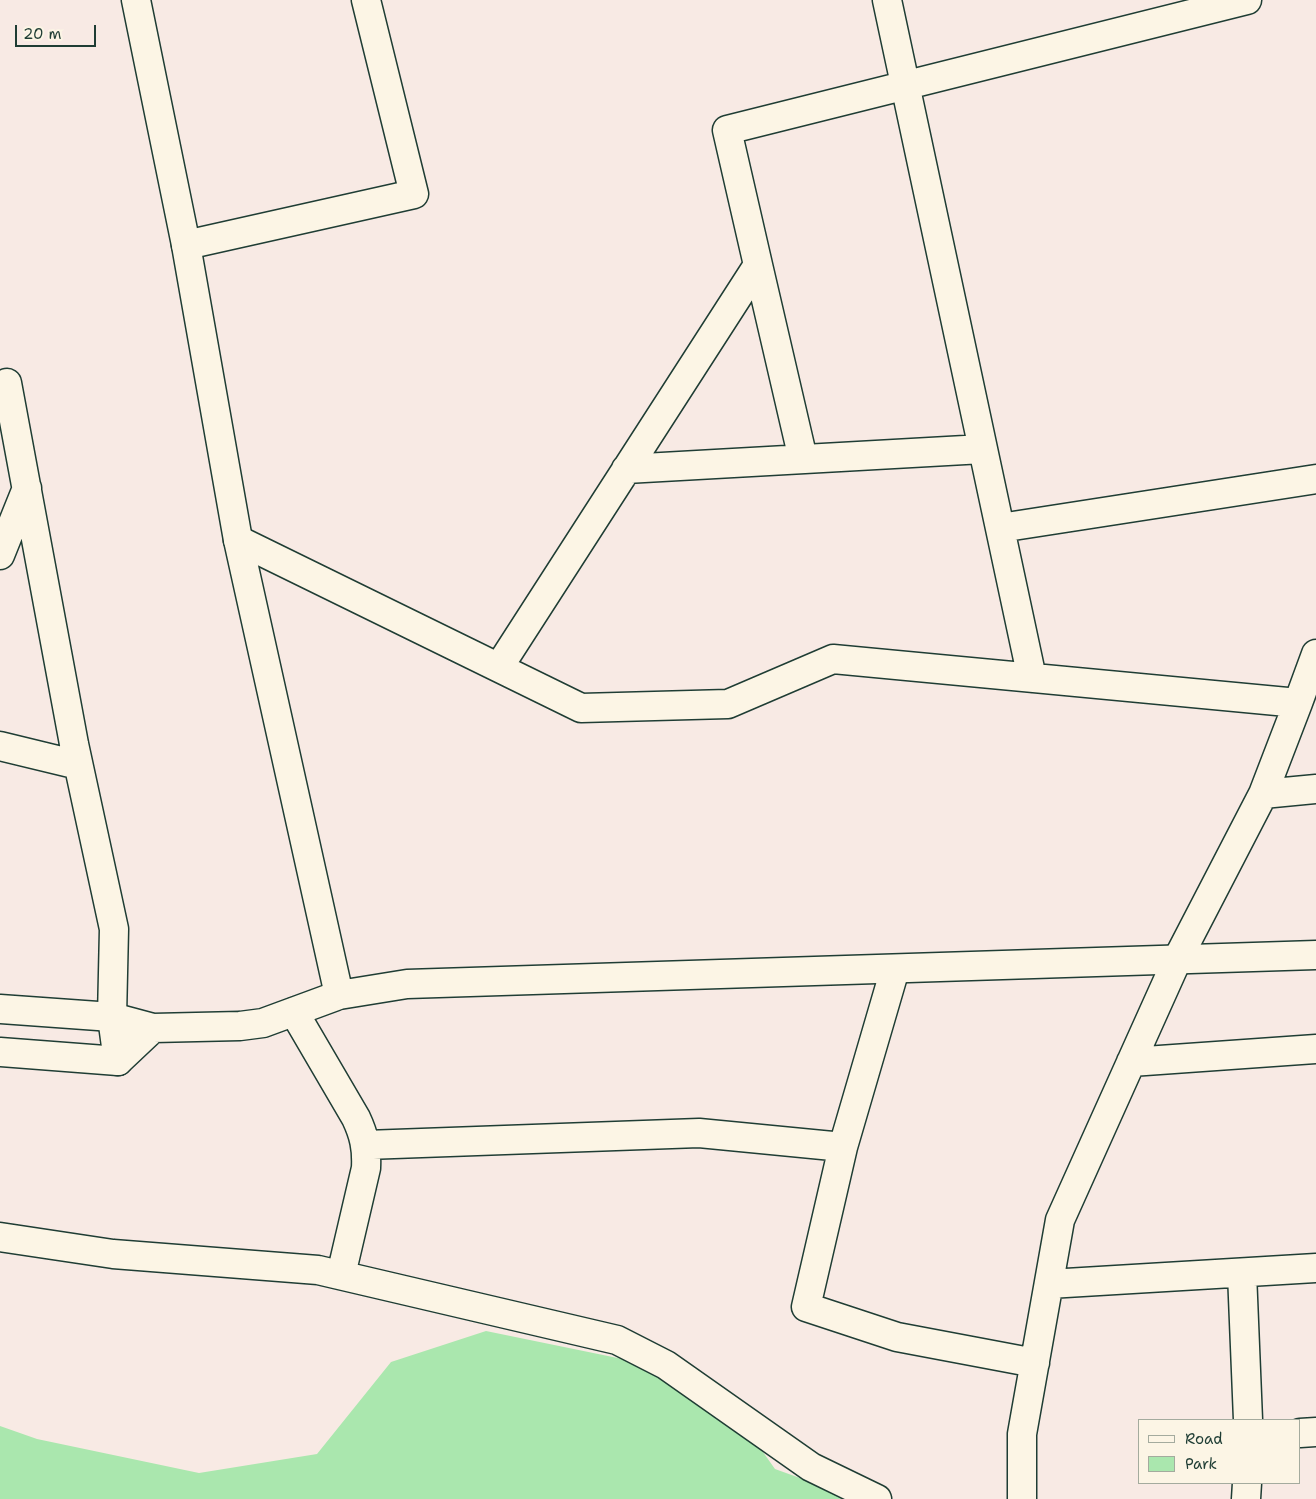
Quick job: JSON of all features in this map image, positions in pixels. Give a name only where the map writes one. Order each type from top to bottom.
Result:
[{"type":"street","points":[[136,0],[186,245],[238,540],[339,995]]},
{"type":"street","points":[[186,245],[414,194],[366,0]]},
{"type":"street","points":[[887,0],[907,85],[1032,678]]},
{"type":"street","points":[[803,459],[727,130],[1247,0]]},
{"type":"street","points":[[499,667],[758,265]]},
{"type":"street","points":[[7,383],[78,766],[114,929],[112,1017],[118,1061]]},
{"type":"street","points":[[626,470],[983,449]]},
{"type":"street","points":[[1000,528],[1316,479]]},
{"type":"street","points":[[0,555],[27,488]]},
{"type":"street","points":[[238,540],[581,708],[728,704],[833,659],[1298,703]]},
{"type":"street","points":[[1022,1499],[1022,1434],[1060,1220],[1177,960],[1262,794],[1316,654]]},
{"type":"street","points":[[0,746],[78,766]]},
{"type":"street","points":[[1262,794],[1316,789]]},
{"type":"street","points":[[0,1009],[112,1017],[153,1028],[240,1026],[263,1023],[339,995],[407,984],[1316,955]]},
{"type":"street","points":[[896,968],[843,1147],[806,1308],[897,1337],[1035,1363]]},
{"type":"street","points":[[294,1012],[356,1118],[366,1145],[366,1168],[341,1275]]},
{"type":"street","points":[[0,1052],[118,1061],[153,1028]]},
{"type":"street","points":[[1131,1062],[1316,1048]]},
{"type":"street","points":[[366,1145],[699,1133],[843,1147]]},
{"type":"street","points":[[0,1237],[113,1254],[318,1270],[617,1340],[666,1365],[811,1467],[877,1499]]},
{"type":"street","points":[[1049,1284],[1316,1268]]},
{"type":"street","points":[[1242,1273],[1248,1419]]},
{"type":"street","points":[[1301,1433],[1316,1432]]},
{"type":"street","points":[[1246,1499],[1247,1484]]},
{"type":"green space","points":[[486,1331],[642,1363],[736,1414],[775,1469],[858,1499],[0,1499],[0,1426],[37,1439],[199,1473],[317,1454],[391,1362]]}]
